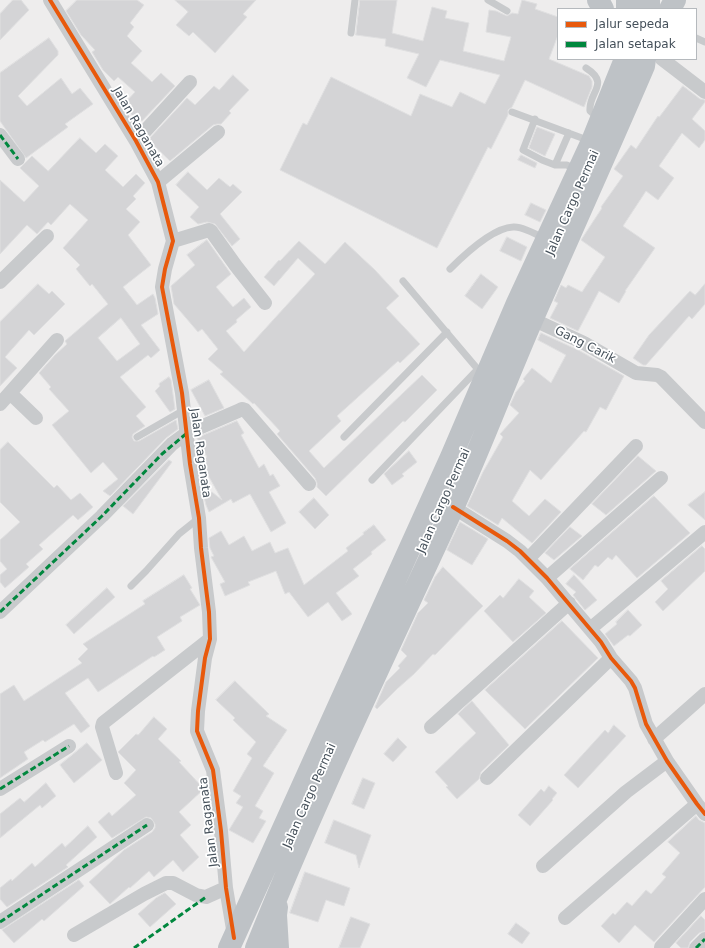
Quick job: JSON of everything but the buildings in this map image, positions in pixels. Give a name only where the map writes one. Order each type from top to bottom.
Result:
[{"type":"highway","name":"Jalan Cargo Permai","points":[[232,945],[448,464],[481,373],[547,240],[601,120],[630,60],[644,66],[598,173],[532,319],[453,507],[278,892],[256,948]]},
{"type":"highway","points":[[278,892],[276,915],[278,948]]},
{"type":"street","name":"Jalan Raganata","points":[[50,0],[136,140],[158,182],[174,241],[165,269],[162,287],[184,410],[190,464],[199,518],[209,612],[210,639],[205,658],[196,725],[213,770],[221,831],[232,945]]},
{"type":"street","points":[[663,60],[705,92]]},
{"type":"street","points":[[136,140],[190,82]]},
{"type":"street","points":[[158,182],[218,132]]},
{"type":"street","points":[[0,135],[18,159]]},
{"type":"street","points":[[174,241],[209,230],[211,231],[265,303]]},
{"type":"street","points":[[0,282],[47,236]]},
{"type":"street","name":"Gang Carik","points":[[532,319],[584,343],[636,373],[657,375],[661,377],[705,422]]},
{"type":"street","points":[[0,404],[57,340]]},
{"type":"street","points":[[10,394],[36,418]]},
{"type":"street","points":[[0,612],[102,516],[162,454],[187,433],[242,409],[250,415],[309,484]]},
{"type":"street","points":[[529,558],[636,446]]},
{"type":"street","points":[[548,578],[662,478]]},
{"type":"street","points":[[453,507],[507,541],[529,558],[548,578],[601,642],[611,658],[631,681],[635,688],[643,716],[654,739],[667,761],[701,809],[565,918]]},
{"type":"street","points":[[590,629],[705,532]]},
{"type":"street","points":[[431,727],[568,603]]},
{"type":"street","points":[[116,773],[102,727],[103,723],[210,639]]},
{"type":"street","points":[[487,778],[611,658]]},
{"type":"street","points":[[654,739],[705,694]]},
{"type":"street","points":[[0,789],[70,746]]},
{"type":"street","points":[[543,866],[626,792],[667,761]]},
{"type":"street","points":[[0,922],[147,825]]},
{"type":"street","points":[[74,935],[150,890],[166,883],[173,883],[196,895],[206,897],[226,888]]},
{"type":"street","points":[[661,947],[705,899]]},
{"type":"street","points":[[696,948],[705,939]]},
{"type":"lane","points":[[351,33],[354,0]]},
{"type":"lane","points":[[488,0],[507,11]]},
{"type":"lane","points":[[586,68],[594,73],[598,85],[590,106],[590,111],[601,120]]},
{"type":"lane","points":[[512,112],[535,119],[592,141]]},
{"type":"lane","points":[[535,119],[523,150],[555,165],[567,165],[578,171]]},
{"type":"lane","points":[[555,165],[569,133]]},
{"type":"lane","points":[[450,269],[463,256],[501,229],[515,226],[547,240]]},
{"type":"lane","points":[[372,480],[481,373],[403,281]]},
{"type":"lane","points":[[344,437],[447,332]]},
{"type":"lane","points":[[137,437],[184,410]]},
{"type":"lane","points":[[131,586],[179,534],[199,518]]},
{"type":"marked path","points":[[0,135],[18,159]]},
{"type":"marked path","points":[[0,612],[102,516],[162,454],[187,433]]},
{"type":"marked path","points":[[0,789],[69,746]]},
{"type":"marked path","points":[[0,922],[147,825]]},
{"type":"marked path","points":[[134,948],[206,897]]},
{"type":"marked path","points":[[696,948],[705,939]]},
{"type":"cycle path","points":[[50,0],[136,141],[158,182],[173,241],[165,269],[162,287],[182,393],[190,464],[199,518],[209,612],[210,639],[205,658],[197,731],[213,770],[221,831],[226,888],[234,938]]},
{"type":"cycle path","points":[[453,507],[507,541],[520,551],[547,578],[601,642],[611,658],[631,681],[635,688],[646,724],[667,761],[705,814]]}]
